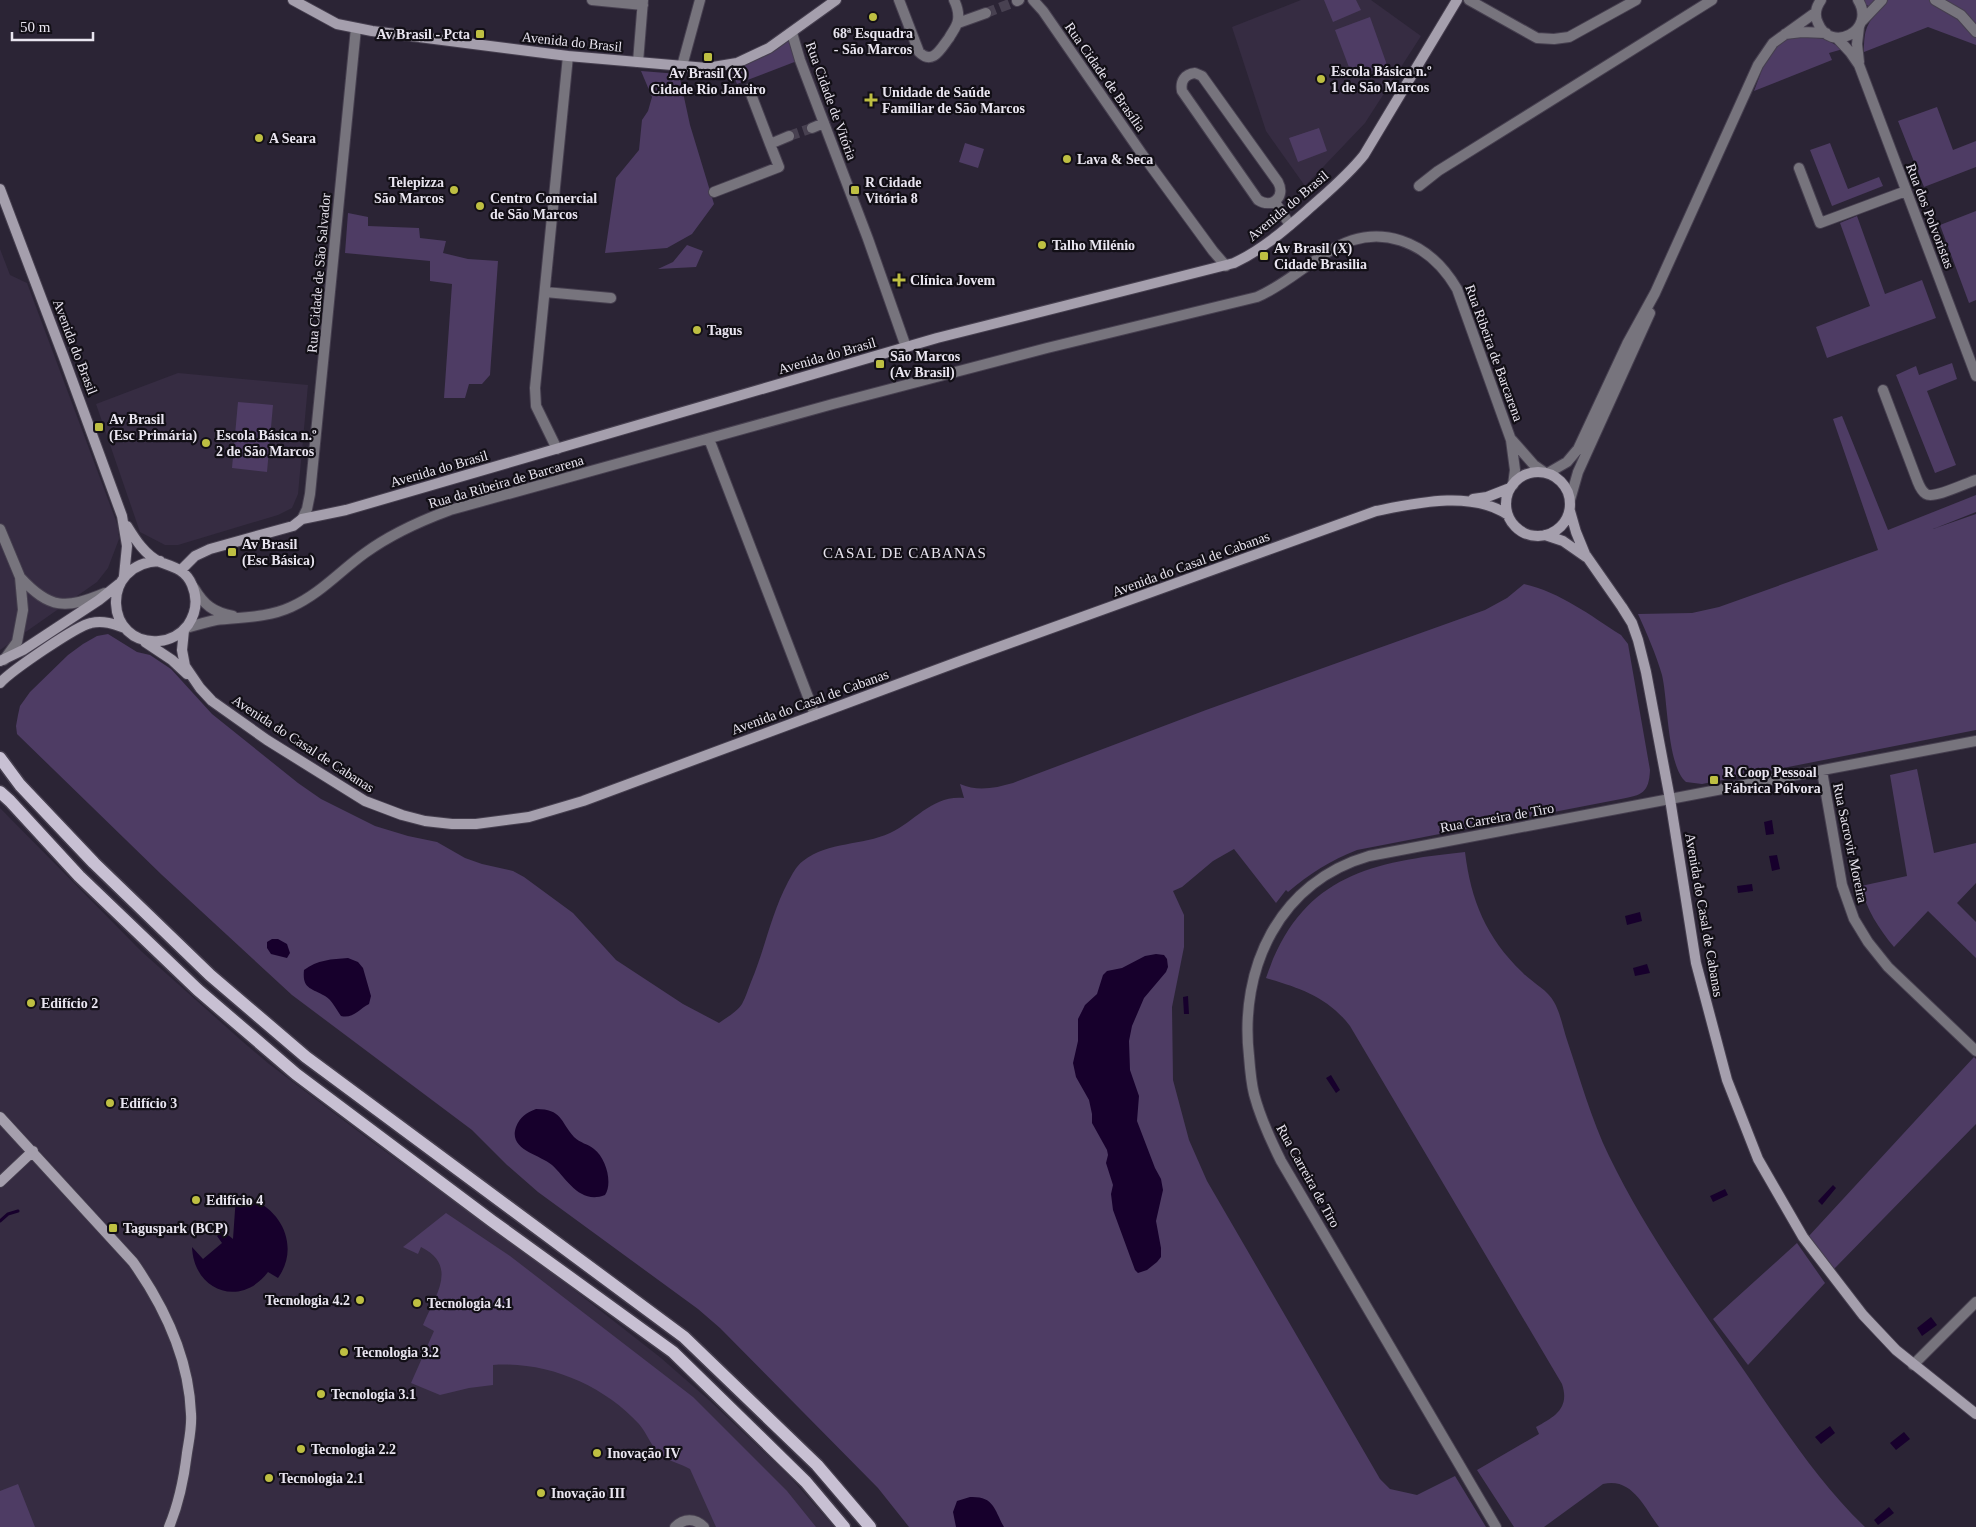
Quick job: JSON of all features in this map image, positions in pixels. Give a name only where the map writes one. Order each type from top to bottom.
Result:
[{"type":"main road","points":[[0,758],[20,785],[94,863],[210,976],[306,1057],[684,1336],[817,1465],[870,1527]]},
{"type":"main road","points":[[0,792],[79,876],[198,990],[296,1074],[492,1221],[674,1352],[806,1482],[844,1527]]},
{"type":"street","name":"Avenida do Brasil","points":[[293,0],[337,24],[429,40],[568,56],[682,66],[720,67],[736,63],[769,48],[836,0]]},
{"type":"street","points":[[592,0],[643,2],[638,62]]},
{"type":"street","points":[[682,66],[700,0]]},
{"type":"street","points":[[899,0],[916,45],[924,57],[930,58],[937,55],[958,23],[959,13],[954,0]]},
{"type":"street","name":"Rua Cidade de Brasília","points":[[1033,0],[1043,11],[1207,244],[1226,266]]},
{"type":"street","name":"Avenida do Brasil","points":[[0,188],[122,516],[139,545],[160,562],[167,563],[181,570],[189,561],[202,552],[293,526],[302,519],[346,510],[906,347],[1226,266],[1253,253],[1290,225],[1353,168],[1364,155],[1458,0]]},
{"type":"street","points":[[1469,0],[1537,38],[1544,40],[1569,37],[1636,0]]},
{"type":"street","points":[[1419,186],[1438,172],[1712,0]]},
{"type":"street","name":"Rua dos Polvoristas","points":[[1858,0],[1863,13],[1857,44],[1859,65]]},
{"type":"street","points":[[1782,35],[1802,32],[1826,34],[1837,38],[1849,35],[1882,0]]},
{"type":"street","points":[[1935,0],[1961,15],[1976,32]]},
{"type":"street","points":[[1817,5],[1818,24],[1826,34]]},
{"type":"street","points":[[1570,500],[1578,472],[1758,65],[1773,43],[1817,5]]},
{"type":"street","points":[[958,23],[986,13]]},
{"type":"street","name":"Rua Cidade de São Salvador","points":[[302,519],[309,501],[311,484],[356,28]]},
{"type":"street","name":"Rua Cidade de Vitória","points":[[792,33],[906,347]]},
{"type":"street","name":"Rua dos Polvoristas","points":[[1837,38],[1859,65],[1976,376]]},
{"type":"street","points":[[557,449],[536,406],[535,396],[568,56]]},
{"type":"street","points":[[1194,73],[1202,76],[1278,182],[1280,195],[1275,202],[1266,204],[1262,202],[1247,184],[1182,91],[1182,83],[1186,76],[1194,73]]},
{"type":"street","points":[[714,192],[779,167],[749,89]]},
{"type":"street","points":[[812,128],[824,124]]},
{"type":"street","points":[[770,144],[789,136]]},
{"type":"street","points":[[1799,168],[1820,223],[1906,191]]},
{"type":"street","points":[[1275,202],[1290,225]]},
{"type":"street","name":"Rua Ribeira de Barcarena","points":[[1123,329],[1256,297],[1280,285],[1346,242],[1366,237],[1384,237],[1408,243],[1428,254],[1444,270],[1457,290],[1512,440],[1515,470],[1511,487]]},
{"type":"street","points":[[545,292],[610,298]]},
{"type":"street","points":[[1546,473],[1567,462],[1578,449],[1627,344],[1656,293]]},
{"type":"street","name":"Rua da Ribeira de Barcarena","points":[[185,629],[215,620],[244,618],[276,612],[301,602],[327,585],[364,553],[379,543],[410,526],[432,517],[487,499],[842,402],[1123,329]]},
{"type":"street","points":[[1883,390],[1917,480],[1921,489],[1926,494],[1931,496],[1939,494],[1976,480]]},
{"type":"street","points":[[709,439],[815,715]]},
{"type":"street","name":"Rua Ribeira de Barcarena","points":[[1512,440],[1534,465],[1546,473]]},
{"type":"street","points":[[1546,473],[1563,483],[1570,500]]},
{"type":"street","name":"Avenida do Casal de Cabanas","points":[[1460,502],[1488,497],[1511,487],[1526,474],[1546,473]]},
{"type":"street","points":[[1508,515],[1506,502],[1511,487]]},
{"type":"street","name":"Avenida do Casal de Cabanas","points":[[1570,500],[1570,511],[1579,542],[1587,558],[1622,606],[1632,623],[1638,640],[1648,680],[1670,799],[1696,963],[1726,1080],[1750,1140],[1790,1216],[1817,1257],[1875,1329],[1912,1365],[1976,1414]]},
{"type":"street","name":"Avenida do Casal de Cabanas","points":[[138,637],[172,660],[217,705],[351,794],[402,815],[452,824],[476,824],[505,821],[554,811],[1351,519],[1407,505],[1441,501],[1487,504],[1508,515],[1512,522],[1523,532],[1538,536],[1546,535],[1563,541],[1587,558]]},
{"type":"street","points":[[1546,535],[1564,524],[1570,511]]},
{"type":"street","name":"Avenida do Brasil","points":[[118,584],[127,546],[122,516]]},
{"type":"street","points":[[0,529],[20,577],[23,610],[22,624],[17,642],[2,660]]},
{"type":"street","points":[[2,660],[23,650],[118,584],[140,564],[160,562]]},
{"type":"street","points":[[0,683],[25,663],[80,627],[92,622],[113,623],[125,628],[138,637],[153,642],[170,639],[185,629],[194,612],[195,594],[193,586],[181,570]]},
{"type":"street","points":[[20,577],[46,600],[60,604],[74,604],[85,601],[118,584]]},
{"type":"street","points":[[118,584],[116,607],[119,618],[125,628]]},
{"type":"street","name":"Rua da Ribeira de Barcarena","points":[[193,586],[201,600],[212,610],[220,614],[244,618]]},
{"type":"street","name":"Avenida do Casal de Cabanas","points":[[185,629],[183,658],[194,681]]},
{"type":"street","name":"Rua Carreira de Tiro","points":[[1496,1527],[1286,1169],[1268,1134],[1254,1094],[1247,1039],[1247,1019],[1253,980],[1263,948],[1271,932],[1297,898],[1324,876],[1349,863],[1369,856],[1822,771],[1976,740]]},
{"type":"street","name":"Rua Sacrovir Moreira","points":[[1822,771],[1842,885],[1854,919],[1868,942],[1888,967],[1976,1051]]},
{"type":"street","points":[[0,1117],[133,1262],[160,1303],[176,1341],[187,1385],[191,1415],[185,1473],[176,1510],[169,1527]]},
{"type":"street","points":[[0,1182],[33,1152]]},
{"type":"street","points":[[1912,1365],[1976,1302]]},
{"type":"street","points":[[675,1527],[681,1522],[691,1520],[704,1527]]},
{"type":"shaded area","name":"Escola Básica n.º 1 de São Marcos","points":[[1301,0],[1371,0],[1421,36],[1365,123],[1305,186],[1266,131],[1232,27]]},
{"type":"shaded area","points":[[1324,0],[1356,0],[1361,10],[1333,22]]},
{"type":"shaded area","points":[[1852,0],[1976,0],[1976,45],[1928,27],[1864,52],[1866,29],[1880,10]]},
{"type":"shaded area","points":[[1370,17],[1387,65],[1353,78],[1335,30]]},
{"type":"shaded area","points":[[788,35],[797,61],[737,84],[730,68]]},
{"type":"shaded area","points":[[1799,36],[1825,39],[1843,49],[1829,53],[1832,60],[1754,91],[1766,59],[1782,40]]},
{"type":"shaded area","points":[[641,71],[679,74],[690,125],[714,204],[692,234],[667,248],[605,253],[616,178],[639,150],[642,120],[648,111],[652,97]]},
{"type":"shaded area","points":[[1937,107],[1953,150],[1976,141],[1976,167],[1924,187],[1898,121]]},
{"type":"shaded area","points":[[1319,128],[1327,151],[1298,162],[1289,138]]},
{"type":"shaded area","points":[[965,143],[984,149],[978,168],[959,162]]},
{"type":"shaded area","points":[[1830,143],[1848,189],[1879,177],[1883,186],[1832,206],[1810,150]]},
{"type":"shaded area","points":[[1976,211],[1976,300],[1969,303],[1940,225]]},
{"type":"shaded area","points":[[348,213],[368,217],[368,226],[419,228],[420,238],[446,241],[443,253],[468,259],[498,261],[490,375],[482,384],[469,384],[465,398],[444,398],[452,284],[430,281],[430,261],[345,253]]},
{"type":"shaded area","points":[[1857,216],[1885,294],[1922,280],[1936,318],[1827,358],[1816,327],[1870,306],[1840,223]]},
{"type":"shaded area","points":[[687,245],[703,251],[696,267],[658,269],[673,262]]},
{"type":"shaded area","points":[[0,249],[10,275],[27,283],[118,526],[119,539],[108,568],[97,582],[0,650]]},
{"type":"shaded area","points":[[1952,363],[1957,379],[1927,391],[1956,465],[1935,473],[1896,375],[1916,366],[1919,375]]},
{"type":"shaded area","name":"Escola Básica n.º 2 de São Marcos","points":[[178,373],[308,385],[298,494],[292,508],[278,515],[178,545],[165,545],[140,532],[96,404]]},
{"type":"shaded area","points":[[238,402],[273,405],[267,472],[232,468]]},
{"type":"shaded area","points":[[1842,416],[1888,530],[1976,495],[1976,512],[1933,529],[1976,514],[1976,730],[1702,784],[1686,782],[1675,762],[1669,732],[1662,675],[1638,614],[1692,613],[1719,607],[1878,550],[1833,419]]},
{"type":"shaded area","points":[[1524,584],[1550,593],[1575,605],[1621,635],[1628,644],[1650,770],[1648,784],[1643,792],[1628,798],[1357,850],[1321,868],[1288,892],[1286,890],[1276,903],[1234,849],[1213,861],[1182,887],[1173,891],[1184,915],[1184,947],[1172,1007],[1173,1080],[1189,1140],[1207,1181],[1380,1479],[1390,1489],[1417,1495],[1455,1476],[1486,1527],[909,1527],[878,1488],[720,1328],[698,1309],[538,1192],[507,1165],[472,1130],[292,995],[162,875],[17,734],[16,726],[20,706],[30,692],[68,655],[97,636],[108,634],[137,652],[150,655],[171,669],[212,714],[298,783],[321,799],[375,826],[437,842],[465,858],[513,871],[524,877],[573,913],[616,960],[683,1004],[719,1023],[735,1012],[742,1004],[756,970],[782,894],[796,868],[813,855],[824,850],[890,833],[933,805],[953,798],[964,798],[960,784],[980,789],[1013,783],[1206,710],[1485,610],[1507,598]]},
{"type":"shaded area","points":[[1917,769],[1934,853],[1976,843],[1976,883],[1957,903],[1976,922],[1976,958],[1928,911],[1894,947],[1874,918],[1863,894],[1861,886],[1907,876],[1890,775]]},
{"type":"shaded area","points":[[0,808],[141,951],[243,1042],[367,1138],[560,1279],[661,1358],[710,1401],[789,1476],[834,1527],[0,1527]]},
{"type":"shaded area","points":[[1772,820],[1774,834],[1766,835],[1764,822]]},
{"type":"shaded area","points":[[1465,852],[1476,902],[1490,932],[1509,959],[1548,994],[1556,1006],[1597,1128],[1623,1184],[1655,1239],[1785,1431],[1831,1491],[1865,1527],[1659,1527],[1630,1489],[1613,1483],[1603,1484],[1544,1527],[1514,1527],[1477,1470],[1539,1434],[1536,1427],[1555,1415],[1562,1406],[1564,1392],[1562,1384],[1350,1026],[1323,1001],[1302,990],[1266,978],[1280,944],[1298,917],[1318,896],[1342,881],[1368,870],[1430,856]]},
{"type":"shaded area","points":[[1777,855],[1780,869],[1772,871],[1769,856]]},
{"type":"shaded area","points":[[1752,884],[1753,891],[1738,893],[1737,886]]},
{"type":"shaded area","points":[[1640,912],[1642,921],[1627,925],[1625,916]]},
{"type":"shaded area","points":[[272,939],[278,939],[287,944],[290,953],[287,958],[271,954],[267,948],[267,942]]},
{"type":"shaded area","points":[[1164,955],[1167,959],[1168,967],[1144,998],[1132,1026],[1129,1041],[1130,1070],[1139,1096],[1137,1121],[1161,1179],[1163,1190],[1156,1221],[1161,1257],[1147,1270],[1138,1273],[1135,1270],[1113,1210],[1111,1194],[1113,1185],[1106,1163],[1107,1150],[1092,1123],[1089,1100],[1076,1077],[1073,1063],[1078,1041],[1078,1019],[1085,1005],[1097,994],[1103,975],[1107,971],[1122,968],[1145,956]]},
{"type":"shaded area","points":[[348,958],[358,962],[363,968],[371,996],[369,1004],[352,1015],[345,1017],[341,1016],[332,1002],[308,987],[304,981],[304,970],[319,962]]},
{"type":"shaded area","points":[[1647,964],[1650,973],[1635,976],[1633,968]]},
{"type":"shaded area","points":[[1188,996],[1189,1014],[1184,1014],[1183,997]]},
{"type":"shaded area","points":[[1974,1057],[1976,1059],[1976,1124],[1834,1269],[1808,1237]]},
{"type":"shaded area","points":[[1331,1075],[1340,1090],[1336,1093],[1326,1078]]},
{"type":"shaded area","points":[[536,1109],[551,1111],[556,1114],[574,1137],[592,1147],[598,1153],[607,1171],[608,1184],[605,1195],[596,1197],[581,1194],[552,1165],[520,1146],[516,1141],[516,1127],[524,1116]]},
{"type":"shaded area","points":[[1833,1185],[1836,1188],[1822,1205],[1818,1201]]},
{"type":"shaded area","points":[[1725,1189],[1728,1195],[1713,1202],[1710,1196]]},
{"type":"shaded area","points":[[236,1196],[250,1199],[263,1205],[273,1214],[281,1225],[286,1237],[288,1251],[285,1265],[278,1278],[268,1272],[257,1283],[245,1290],[233,1292],[221,1290],[210,1284],[201,1275],[195,1262],[192,1247],[203,1259],[222,1243],[217,1236],[223,1231],[233,1239]]},
{"type":"shaded area","points":[[446,1213],[510,1256],[693,1397],[787,1491],[816,1527],[716,1527],[690,1469],[662,1456],[655,1449],[639,1424],[625,1410],[609,1398],[573,1378],[534,1367],[493,1365],[493,1385],[469,1388],[440,1395],[411,1383],[434,1331],[423,1325],[438,1293],[441,1272],[439,1263],[421,1247],[418,1254],[403,1247]]},
{"type":"shaded area","points":[[1797,1243],[1825,1283],[1748,1365],[1713,1319]]},
{"type":"shaded area","points":[[1931,1317],[1937,1325],[1922,1336],[1917,1328]]},
{"type":"shaded area","points":[[1830,1426],[1835,1433],[1821,1444],[1815,1437]]},
{"type":"shaded area","points":[[1904,1432],[1910,1439],[1896,1450],[1890,1443]]},
{"type":"shaded area","points":[[18,1484],[35,1527],[0,1527],[0,1491]]},
{"type":"shaded area","points":[[978,1497],[989,1501],[1004,1527],[956,1527],[953,1512],[957,1501]]},
{"type":"shaded area","points":[[1889,1507],[1894,1513],[1878,1525],[1874,1520]]},
{"type":"waterway","points":[[0,1221],[8,1214],[18,1211]]},
{"type":"tunnel","points":[[986,13],[1017,1]]},
{"type":"tunnel","points":[[789,136],[812,128]]},
{"type":"place","name":"68ª Esquadra - São Marcos","points":[[873,17]]},
{"type":"place","name":"Av Brasil - Pcta","points":[[480,34]]},
{"type":"place","name":"Av Brasil (X) Cidade Rio Janeiro","points":[[708,57]]},
{"type":"place","name":"Escola Básica n.º 1 de São Marcos","points":[[1321,79]]},
{"type":"place","name":"Unidade de Saúde Familiar de São Marcos","points":[[871,100]]},
{"type":"place","name":"A Seara","points":[[259,138]]},
{"type":"place","name":"Lava & Seca","points":[[1067,159]]},
{"type":"place","name":"Telepizza São Marcos","points":[[454,190]]},
{"type":"place","name":"R Cidade Vitória 8","points":[[855,190]]},
{"type":"place","name":"Centro Comercial de São Marcos","points":[[480,206]]},
{"type":"place","name":"Talho Milénio","points":[[1042,245]]},
{"type":"place","name":"Av Brasil (X) Cidade Brasilia","points":[[1264,256]]},
{"type":"place","name":"Clínica Jovem","points":[[899,280]]},
{"type":"place","name":"Tagus","points":[[697,330]]},
{"type":"place","name":"São Marcos (Av Brasil)","points":[[880,364]]},
{"type":"place","name":"Av Brasil (Esc Primária)","points":[[99,427]]},
{"type":"place","name":"Escola Básica n.º 2 de São Marcos","points":[[206,443]]},
{"type":"place","name":"Av Brasil (Esc Básica)","points":[[232,552]]},
{"type":"place","name":"R Coop Pessoal Fábrica Pólvora","points":[[1714,780]]},
{"type":"place","name":"Edifício 2","points":[[31,1003]]},
{"type":"place","name":"Edifício 3","points":[[110,1103]]},
{"type":"place","name":"Edifício 4","points":[[196,1200]]},
{"type":"place","name":"Taguspark (BCP)","points":[[113,1228]]},
{"type":"place","name":"Tecnologia 4.2","points":[[360,1300]]},
{"type":"place","name":"Tecnologia 4.1","points":[[417,1303]]},
{"type":"place","name":"Tecnologia 3.2","points":[[344,1352]]},
{"type":"place","name":"Tecnologia 3.1","points":[[321,1394]]},
{"type":"place","name":"Tecnologia 2.2","points":[[301,1449]]},
{"type":"place","name":"Inovação IV","points":[[597,1453]]},
{"type":"place","name":"Tecnologia 2.1","points":[[269,1478]]},
{"type":"place","name":"Inovação III","points":[[541,1493]]},
{"type":"district","name":"CASAL DE CABANAS","points":[[905,553]]}]
